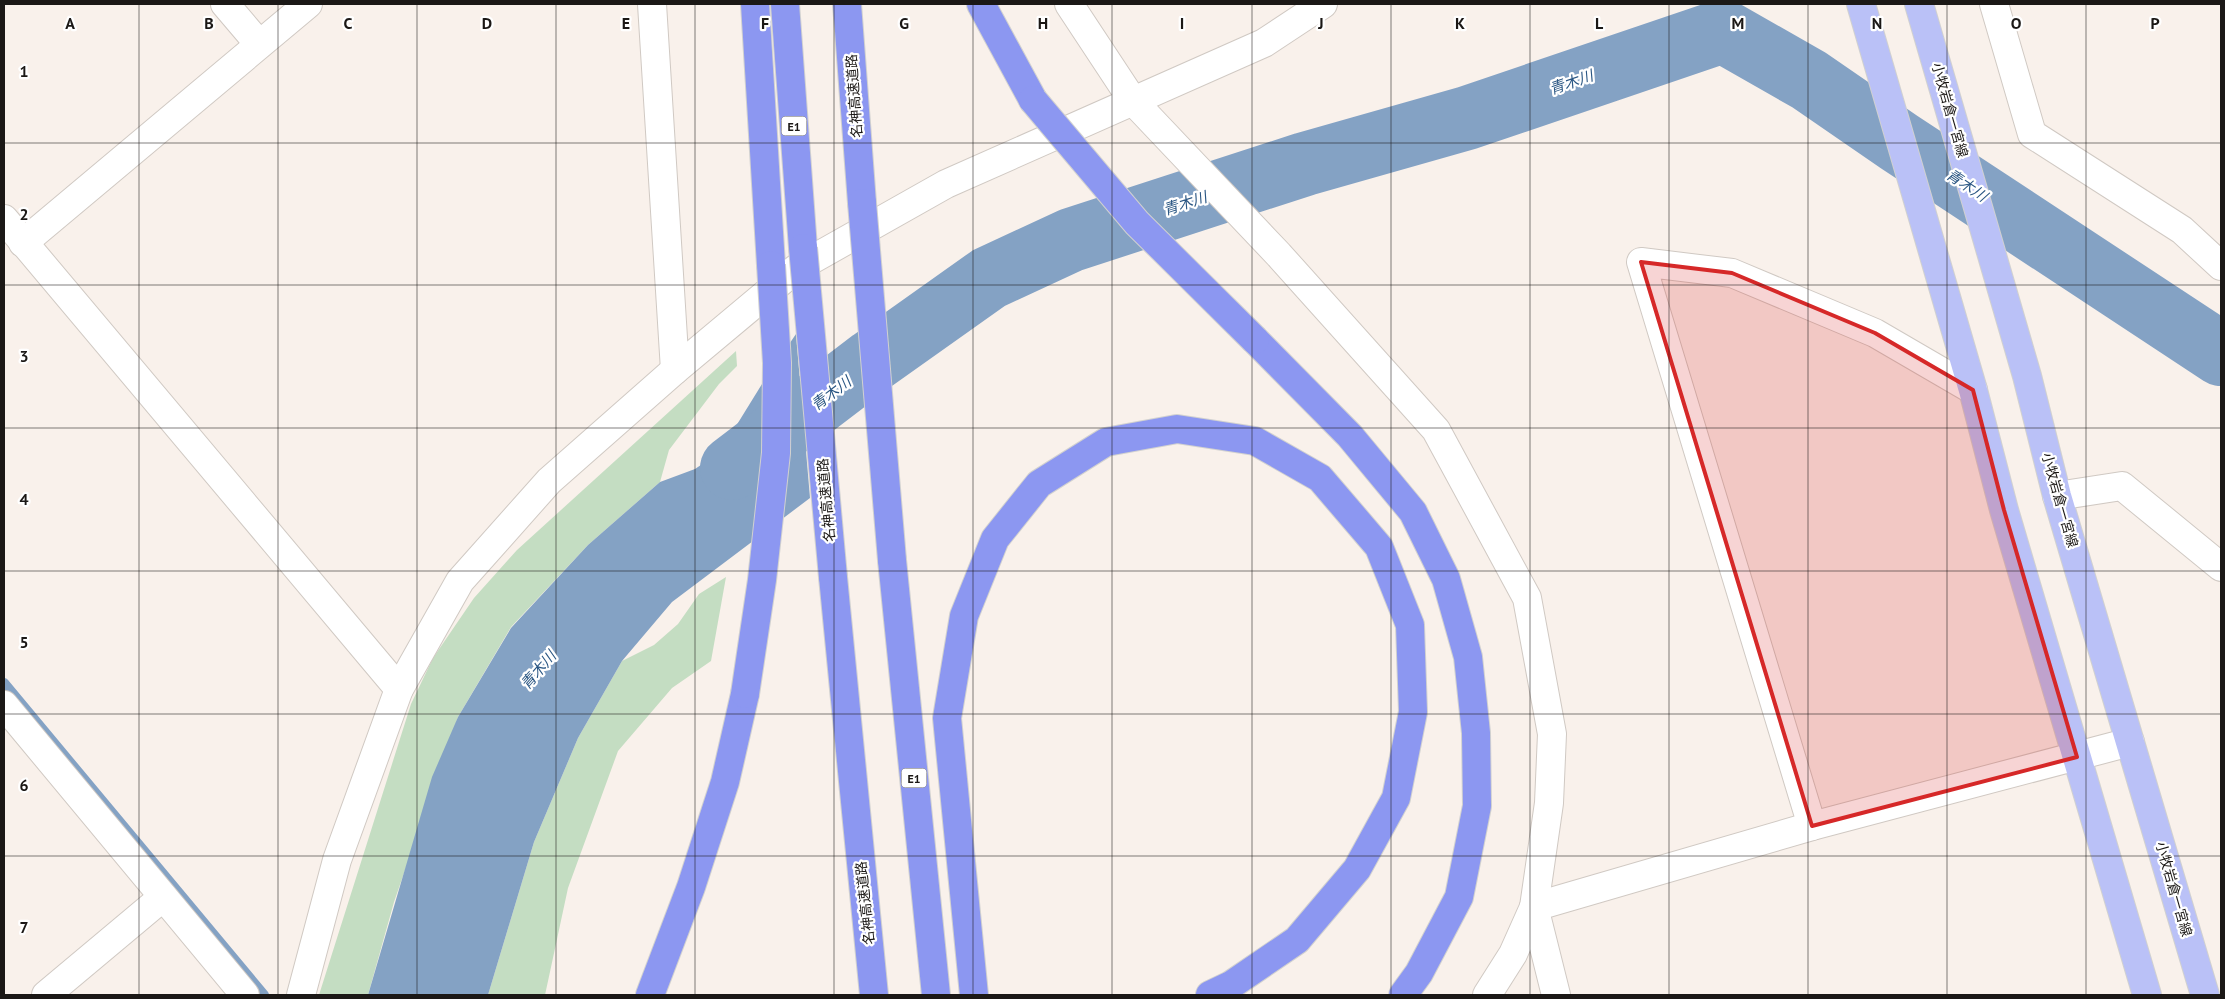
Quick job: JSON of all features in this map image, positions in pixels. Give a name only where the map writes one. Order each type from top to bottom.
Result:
[{"type":"highway","points":[[650,995],[691,887],[725,782],[744,694],[762,580],[776,453],[777,363],[755,4]]},
{"type":"highway","name":"名神高速道路","points":[[785,4],[803,248],[874,995]]},
{"type":"highway","name":"名神高速道路","points":[[847,4],[892,560],[936,995]]},
{"type":"highway","points":[[981,4],[1033,100],[1137,223],[1350,436],[1413,512],[1446,579],[1468,657],[1476,733],[1477,806],[1459,898],[1419,973],[1403,995]]},
{"type":"highway","points":[[974,995],[947,718],[964,616],[995,539],[1039,484],[1106,442],[1177,429],[1255,441],[1320,478],[1379,547],[1410,626],[1413,712],[1396,798],[1357,869],[1296,940],[1231,985],[1210,995]]},
{"type":"main road","points":[[1861,4],[1958,336],[2004,510],[2147,995]]},
{"type":"main road","name":"小牧岩倉一宮線","points":[[1919,4],[2027,376],[2057,496],[2205,995]]},
{"type":"street","points":[[225,4],[259,44]]},
{"type":"street","points":[[23,243],[308,4]]},
{"type":"street","points":[[1069,4],[1134,101],[1280,255],[1436,430],[1527,598],[1552,734],[1549,803],[1534,907],[1513,954],[1487,995]]},
{"type":"street","points":[[301,995],[337,860],[399,689],[460,581],[549,481],[675,370],[797,268],[946,184],[1264,43],[1323,4]]},
{"type":"street","points":[[1994,4],[2032,134],[2182,230],[2221,266]]},
{"type":"street","points":[[645,7],[675,370]]},
{"type":"street","points":[[4,219],[399,689]]},
{"type":"street","points":[[1812,826],[1641,262],[1732,273],[1875,333],[1973,390]]},
{"type":"street","points":[[2057,496],[2122,486],[2221,567]]},
{"type":"street","points":[[4,705],[245,995]]},
{"type":"street","points":[[1534,907],[1812,826],[2130,742]]},
{"type":"street","points":[[46,995],[163,897]]},
{"type":"street","points":[[1534,907],[1556,995]]},
{"type":"highlighted area","points":[[1641,262],[1732,273],[1875,333],[1973,390],[2004,510],[2077,757],[1812,826]]},
{"type":"green space","points":[[736,351],[737,366],[719,384],[669,450],[660,482],[588,545],[511,627],[458,717],[394,902],[368,995],[319,995],[411,704],[433,658],[474,598],[517,550]]},
{"type":"green space","points":[[726,577],[711,661],[672,688],[618,751],[568,888],[545,995],[488,995],[534,842],[578,738],[622,661],[654,645],[678,624],[699,594]]},
{"type":"water","points":[[796,334],[810,498],[672,602],[622,661],[578,738],[534,842],[488,995],[368,995],[432,777],[458,717],[511,628],[588,545],[660,482],[695,469],[720,452],[762,384]]},
{"type":"waterway","name":"青木川","points":[[732,468],[872,361],[989,278],[1071,240],[1305,164],[1467,118],[1723,31],[1809,80],[1899,142],[2221,354]]},
{"type":"waterway","points":[[4,683],[264,995]]}]
